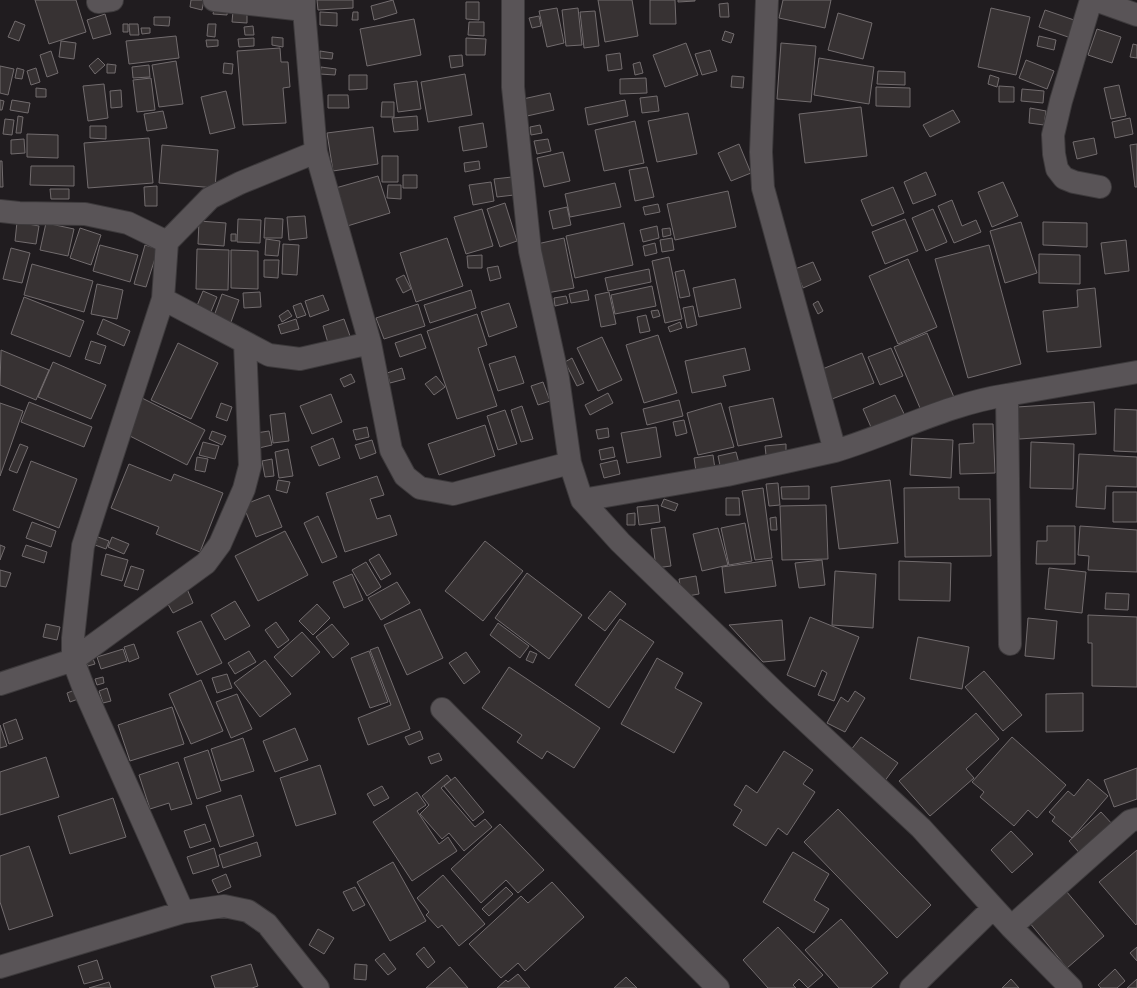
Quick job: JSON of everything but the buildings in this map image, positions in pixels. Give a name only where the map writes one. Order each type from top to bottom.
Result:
[{"type":"street","points":[[214,0],[304,5],[316,152],[370,342],[392,450],[405,476],[420,488],[453,494],[570,463]]},
{"type":"street","points":[[513,0],[513,87],[530,251],[558,378],[570,463],[582,500],[620,542],[771,688],[922,828],[993,908],[1072,988]]},
{"type":"street","points":[[767,0],[761,152],[763,188],[835,451]]},
{"type":"street","points":[[1091,0],[1061,101],[1053,135],[1054,154],[1057,169],[1064,178],[1074,182],[1100,187]]},
{"type":"street","points":[[1095,0],[1137,15]]},
{"type":"street","points":[[182,912],[84,689],[74,660],[73,638],[83,546],[162,299],[167,242],[210,198],[240,182],[316,152]]},
{"type":"street","points":[[0,211],[19,213],[86,214],[128,223],[167,242]]},
{"type":"street","points":[[162,299],[269,355],[300,359],[370,342]]},
{"type":"street","points":[[0,684],[74,660],[206,563],[220,544],[244,489],[250,466],[245,343]]},
{"type":"street","points":[[582,500],[727,475],[835,451],[991,397],[1137,372]]},
{"type":"street","points":[[1007,395],[1010,644]]},
{"type":"street","points":[[442,709],[718,988]]},
{"type":"street","points":[[1011,927],[1130,821],[1137,819]]},
{"type":"street","points":[[0,967],[182,912],[224,906],[248,911],[267,924],[318,988]]},
{"type":"street","points":[[911,988],[993,908]]}]
